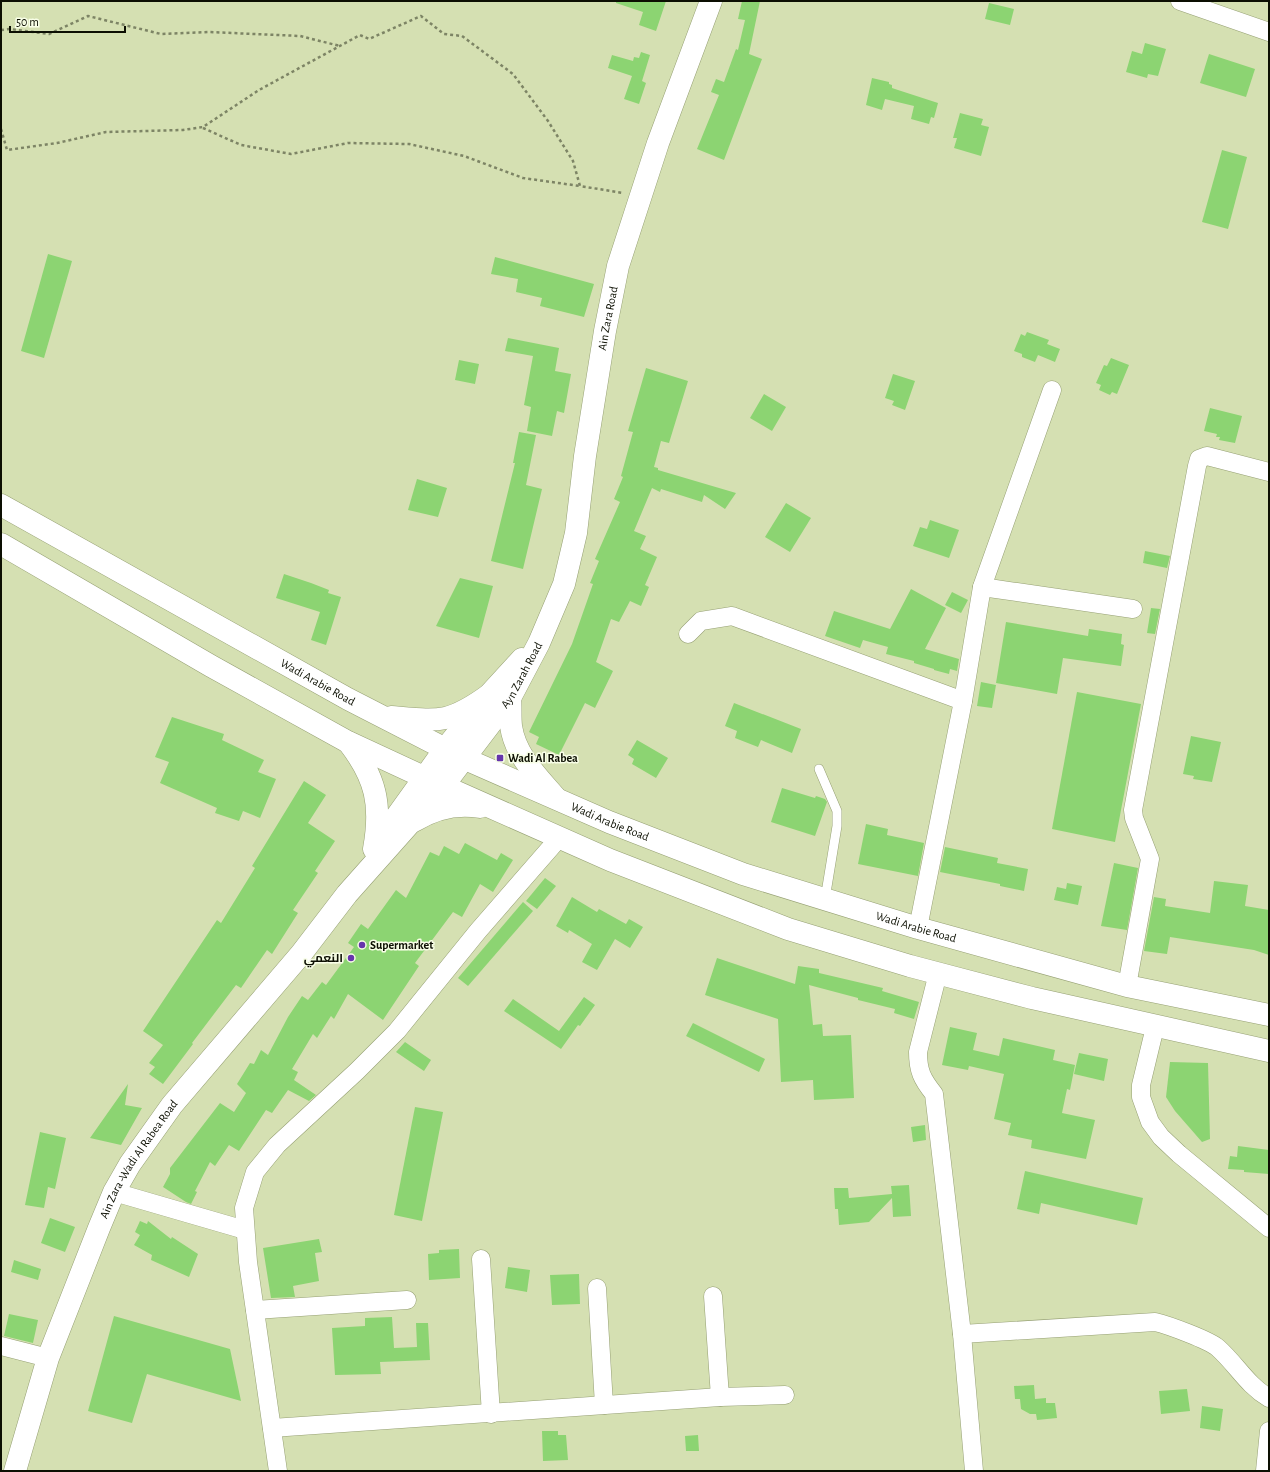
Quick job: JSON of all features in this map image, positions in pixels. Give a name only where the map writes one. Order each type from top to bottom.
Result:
[{"type":"main road","name":"Ain Zara Road","points":[[539,643],[564,584],[576,533],[585,456],[605,331],[618,266],[658,144],[711,1]]},
{"type":"main road","name":"Wadi Arabie Road","points":[[1,505],[279,662],[381,717],[454,754],[558,802],[743,874],[825,901],[1127,986],[1269,1015]]},
{"type":"main road","points":[[1,544],[211,666],[348,742],[559,838],[728,907],[788,929],[938,973],[1155,1027],[1269,1051]]},
{"type":"main road","name":"Ayn Zarah Road","points":[[347,894],[353,880],[374,849],[434,782],[454,754],[489,695],[531,648],[539,643]]},
{"type":"main road","name":"Ayn Zarah Road","points":[[454,754],[510,698],[539,643]]},
{"type":"main road","points":[[381,717],[437,720],[450,718],[467,711],[489,695]]},
{"type":"main road","points":[[510,698],[511,725],[514,741],[521,755],[558,802]]},
{"type":"main road","points":[[348,742],[362,760],[372,781],[378,803],[378,826],[374,849]]},
{"type":"main road","name":"Ayn Zarah Road","points":[[347,894],[414,820],[434,782]]},
{"type":"main road","points":[[414,820],[451,806],[465,805],[498,810]]},
{"type":"main road","name":"Ain Zara -Wadi Al Rabea Road","points":[[15,1471],[48,1358],[114,1192],[130,1164],[172,1105],[301,954],[347,894]]},
{"type":"street","points":[[1180,1],[1269,32]]},
{"type":"street","points":[[918,928],[963,701],[982,587],[1052,390]]},
{"type":"street","points":[[1127,986],[1150,858],[1134,818],[1133,810],[1196,466],[1199,459],[1206,456],[1269,472]]},
{"type":"street","points":[[982,587],[1133,609]]},
{"type":"street","points":[[688,634],[701,621],[732,616],[963,701]]},
{"type":"street","points":[[278,1471],[245,1230],[244,1208],[254,1172],[276,1144],[357,1071],[397,1031],[478,931],[559,838]]},
{"type":"street","points":[[938,973],[918,1052],[918,1062],[922,1078],[934,1094],[962,1334],[974,1471]]},
{"type":"street","points":[[1155,1027],[1140,1085],[1141,1097],[1150,1122],[1161,1137],[1179,1154],[1269,1228]]},
{"type":"street","points":[[114,1192],[245,1230]]},
{"type":"street","points":[[481,1259],[491,1414]]},
{"type":"street","points":[[597,1288],[604,1405]]},
{"type":"street","points":[[713,1296],[720,1397]]},
{"type":"street","points":[[255,1310],[407,1300]]},
{"type":"street","points":[[962,1334],[1155,1322],[1169,1325],[1217,1347],[1256,1391],[1269,1398]]},
{"type":"street","points":[[1,1346],[48,1358]]},
{"type":"street","points":[[272,1428],[720,1397],[785,1395]]},
{"type":"street","points":[[1264,1471],[1269,1431]]},
{"type":"lane","points":[[819,770],[837,811],[837,826],[825,901]]},
{"type":"path","points":[[1,30],[10,29],[48,34],[88,16],[161,34],[208,32],[300,36],[340,46]]},
{"type":"path","points":[[1,129],[7,150],[57,144],[106,132],[183,130],[203,127],[259,90],[360,35],[369,39],[421,16],[444,34],[462,36],[513,74],[548,121],[573,160],[580,186]]},
{"type":"path","points":[[203,127],[241,145],[291,154],[348,143],[409,144],[464,156],[523,178],[642,196]]},
{"type":"building","points":[[616,1],[666,1],[656,31],[639,25],[643,12],[616,3]]},
{"type":"building","points":[[742,1],[760,1],[749,54],[762,59],[724,160],[697,149],[719,95],[711,92],[716,79],[724,82],[736,49],[738,50],[745,20],[738,19]]},
{"type":"building","points":[[989,3],[1014,9],[1010,25],[985,19]]},
{"type":"building","points":[[1145,43],[1166,49],[1158,76],[1148,74],[1147,78],[1126,72],[1132,51],[1142,54]]},
{"type":"building","points":[[641,52],[650,55],[642,81],[646,83],[639,104],[624,99],[632,76],[608,68],[612,55],[633,61],[634,57],[639,58]]},
{"type":"building","points":[[1209,54],[1255,69],[1246,97],[1200,83]]},
{"type":"building","points":[[872,78],[889,82],[889,84],[892,85],[892,88],[938,103],[934,118],[931,117],[929,124],[911,119],[914,106],[885,99],[882,110],[866,105]]},
{"type":"building","points":[[960,113],[983,119],[981,125],[989,127],[981,156],[954,148],[957,138],[953,138]]},
{"type":"building","points":[[1222,150],[1247,157],[1228,229],[1202,222]]},
{"type":"building","points":[[48,254],[72,261],[44,358],[21,351]]},
{"type":"building","points":[[495,257],[594,284],[584,317],[540,306],[542,298],[516,292],[518,279],[491,274]]},
{"type":"building","points":[[1027,332],[1049,340],[1047,344],[1060,349],[1055,362],[1038,355],[1035,362],[1022,357],[1022,354],[1014,351],[1021,334],[1025,336]]},
{"type":"building","points":[[508,338],[559,348],[555,371],[571,374],[564,413],[557,411],[552,436],[527,431],[531,407],[524,405],[533,356],[505,351]]},
{"type":"building","points":[[1111,358],[1129,365],[1117,394],[1112,392],[1110,395],[1099,390],[1101,385],[1096,383],[1104,365],[1107,366]]},
{"type":"building","points":[[459,360],[479,364],[475,384],[455,380]]},
{"type":"building","points":[[646,368],[688,381],[669,443],[661,441],[654,467],[658,468],[658,470],[736,493],[725,509],[704,495],[702,502],[661,489],[660,492],[652,488],[634,531],[646,536],[640,549],[657,557],[645,585],[649,587],[641,606],[630,601],[619,622],[611,619],[596,662],[613,671],[595,708],[585,703],[559,755],[536,744],[539,737],[529,732],[572,644],[593,584],[590,583],[599,561],[595,559],[620,502],[614,499],[623,477],[621,476],[633,432],[628,431]]},
{"type":"building","points":[[893,374],[915,381],[905,410],[892,405],[894,401],[885,398]]},
{"type":"building","points":[[764,394],[786,407],[772,431],[750,418]]},
{"type":"building","points":[[1210,408],[1242,416],[1235,443],[1219,440],[1220,437],[1216,437],[1217,434],[1204,431]]},
{"type":"building","points":[[519,432],[536,435],[526,485],[542,489],[523,569],[491,561],[515,463],[513,463]]},
{"type":"building","points":[[417,479],[447,488],[438,517],[408,510]]},
{"type":"building","points":[[786,503],[811,518],[790,552],[765,537]]},
{"type":"building","points":[[930,520],[959,530],[949,558],[913,546],[920,527],[927,529]]},
{"type":"building","points":[[1145,551],[1170,556],[1167,568],[1143,563]]},
{"type":"building","points":[[284,574],[329,590],[328,593],[341,597],[326,645],[311,640],[320,612],[276,598]]},
{"type":"building","points":[[460,578],[493,586],[479,638],[436,626]]},
{"type":"building","points":[[911,589],[946,608],[925,649],[959,659],[957,671],[950,669],[949,674],[934,670],[914,663],[914,661],[886,654],[888,647],[863,640],[860,648],[825,636],[834,611],[890,629]]},
{"type":"building","points":[[952,592],[968,600],[961,613],[945,605]]},
{"type":"building","points":[[1151,608],[1160,609],[1155,634],[1147,633]]},
{"type":"building","points":[[1006,622],[1088,636],[1089,629],[1122,634],[1121,644],[1124,645],[1121,666],[1063,658],[1057,694],[996,683]]},
{"type":"building","points":[[981,682],[996,685],[992,708],[977,706]]},
{"type":"building","points":[[1077,692],[1141,704],[1115,842],[1052,829]]},
{"type":"building","points":[[734,703],[801,729],[792,753],[761,740],[758,747],[735,738],[737,731],[725,726]]},
{"type":"building","points":[[172,717],[224,734],[222,740],[264,760],[258,772],[276,779],[260,818],[243,811],[239,821],[215,813],[217,808],[160,783],[169,762],[155,757]]},
{"type":"building","points":[[1191,736],[1221,742],[1212,782],[1193,779],[1194,776],[1183,774]]},
{"type":"building","points":[[637,740],[668,758],[656,778],[632,764],[634,759],[628,755]]},
{"type":"building","points":[[304,781],[326,795],[308,823],[335,841],[315,871],[318,873],[293,910],[298,913],[272,954],[267,950],[241,988],[236,985],[163,1084],[149,1074],[155,1067],[149,1063],[163,1045],[143,1031],[217,920],[221,923],[255,868],[252,866]]},
{"type":"building","points":[[782,788],[815,798],[816,796],[825,799],[827,802],[815,836],[771,822]]},
{"type":"building","points":[[866,824],[888,829],[887,835],[924,843],[918,876],[858,864]]},
{"type":"building","points":[[465,843],[497,860],[501,853],[513,860],[493,892],[480,884],[462,917],[453,912],[415,963],[419,966],[383,1020],[348,994],[334,1019],[331,1016],[317,1038],[313,1034],[292,1069],[298,1072],[294,1080],[316,1095],[309,1101],[288,1090],[272,1113],[266,1110],[239,1151],[229,1145],[215,1166],[210,1162],[195,1191],[197,1192],[191,1204],[163,1187],[170,1174],[170,1168],[220,1103],[234,1112],[246,1093],[237,1084],[250,1063],[254,1064],[261,1050],[268,1055],[288,1017],[302,996],[308,1000],[322,982],[326,985],[354,947],[348,943],[361,924],[368,929],[396,890],[406,898],[430,852],[439,856],[444,846],[459,854]]},
{"type":"building","points":[[945,847],[998,858],[997,863],[1028,869],[1024,891],[1000,886],[1000,884],[940,872]]},
{"type":"building","points":[[1114,863],[1138,868],[1127,930],[1101,926]]},
{"type":"building","points":[[545,878],[556,886],[537,909],[526,901]]},
{"type":"building","points":[[1214,881],[1248,885],[1245,906],[1269,910],[1269,955],[1254,950],[1170,937],[1167,954],[1144,951],[1154,897],[1166,899],[1165,906],[1210,913]]},
{"type":"building","points":[[1067,883],[1082,886],[1078,905],[1054,900],[1057,887],[1066,889]]},
{"type":"building","points":[[572,897],[597,912],[599,909],[626,924],[629,919],[643,927],[630,948],[615,939],[597,970],[582,962],[592,944],[569,930],[568,933],[556,926]]},
{"type":"building","points":[[523,902],[533,911],[468,986],[458,978]]},
{"type":"building","points":[[717,958],[795,984],[798,966],[819,969],[819,973],[883,988],[882,991],[919,1002],[914,1019],[894,1013],[895,1009],[858,1000],[858,998],[809,985],[813,1025],[822,1024],[823,1036],[851,1035],[854,1098],[814,1100],[813,1080],[781,1082],[778,1019],[705,995]]},
{"type":"building","points":[[584,997],[595,1005],[580,1026],[578,1025],[561,1049],[504,1011],[513,999],[559,1031]]},
{"type":"building","points":[[693,1023],[765,1059],[759,1072],[686,1036]]},
{"type":"building","points":[[950,1027],[977,1033],[973,1050],[999,1056],[1003,1038],[1055,1050],[1053,1060],[1075,1065],[1070,1090],[1067,1089],[1062,1113],[1095,1120],[1086,1159],[1031,1148],[1032,1140],[1008,1135],[1011,1123],[994,1119],[1004,1074],[969,1066],[968,1070],[942,1065]]},
{"type":"building","points":[[405,1042],[431,1060],[424,1071],[396,1052]]},
{"type":"building","points":[[1079,1053],[1108,1059],[1104,1081],[1074,1074]]},
{"type":"building","points":[[1170,1062],[1208,1063],[1210,1139],[1202,1142],[1175,1111],[1166,1097]]},
{"type":"building","points":[[128,1084],[125,1105],[142,1108],[121,1145],[90,1138]]},
{"type":"building","points":[[415,1107],[443,1112],[422,1221],[394,1215]]},
{"type":"building","points":[[925,1125],[926,1140],[913,1142],[911,1127]]},
{"type":"building","points":[[40,1132],[66,1138],[55,1189],[48,1187],[44,1208],[25,1205]]},
{"type":"building","points":[[1238,1146],[1269,1150],[1269,1174],[1228,1169],[1230,1156],[1237,1157]]},
{"type":"building","points":[[1025,1171],[1143,1198],[1137,1225],[1041,1203],[1039,1214],[1017,1209]]},
{"type":"building","points":[[909,1185],[911,1216],[893,1217],[892,1198],[869,1222],[839,1225],[838,1209],[835,1209],[834,1188],[848,1188],[849,1198],[892,1194],[891,1186]]},
{"type":"building","points":[[50,1218],[75,1227],[65,1252],[41,1243]]},
{"type":"building","points":[[140,1221],[147,1224],[148,1221],[171,1239],[172,1237],[198,1254],[189,1277],[151,1260],[152,1255],[134,1245],[140,1235],[135,1232]]},
{"type":"building","points":[[319,1239],[322,1252],[315,1253],[319,1281],[293,1286],[295,1297],[271,1298],[263,1248]]},
{"type":"building","points":[[459,1249],[460,1278],[429,1280],[428,1254],[439,1253],[439,1250]]},
{"type":"building","points":[[14,1260],[41,1269],[38,1280],[11,1272]]},
{"type":"building","points":[[508,1267],[530,1270],[527,1292],[505,1288]]},
{"type":"building","points":[[579,1274],[580,1304],[552,1305],[550,1275]]},
{"type":"building","points":[[9,1314],[38,1320],[33,1343],[4,1336]]},
{"type":"building","points":[[114,1316],[230,1349],[241,1401],[147,1374],[132,1423],[88,1411]]},
{"type":"building","points":[[392,1317],[394,1348],[417,1347],[416,1323],[428,1323],[430,1360],[380,1362],[381,1374],[335,1375],[332,1328],[365,1326],[365,1318]]},
{"type":"building","points":[[1034,1385],[1035,1399],[1046,1398],[1046,1403],[1055,1403],[1057,1418],[1037,1420],[1036,1414],[1030,1414],[1021,1409],[1020,1399],[1015,1399],[1014,1386]]},
{"type":"building","points":[[1187,1389],[1190,1411],[1161,1414],[1159,1391]]},
{"type":"building","points":[[1202,1406],[1223,1409],[1220,1431],[1200,1428]]},
{"type":"building","points":[[542,1431],[558,1431],[558,1435],[566,1435],[568,1460],[543,1461]]},
{"type":"building","points":[[698,1435],[699,1451],[686,1451],[685,1436]]},
{"type":"place","name":"Wadi Al Rabea","points":[[500,758]]},
{"type":"place","name":"Supermarket","points":[[362,945]]},
{"type":"place","name":"النعمي","points":[[351,958]]}]
